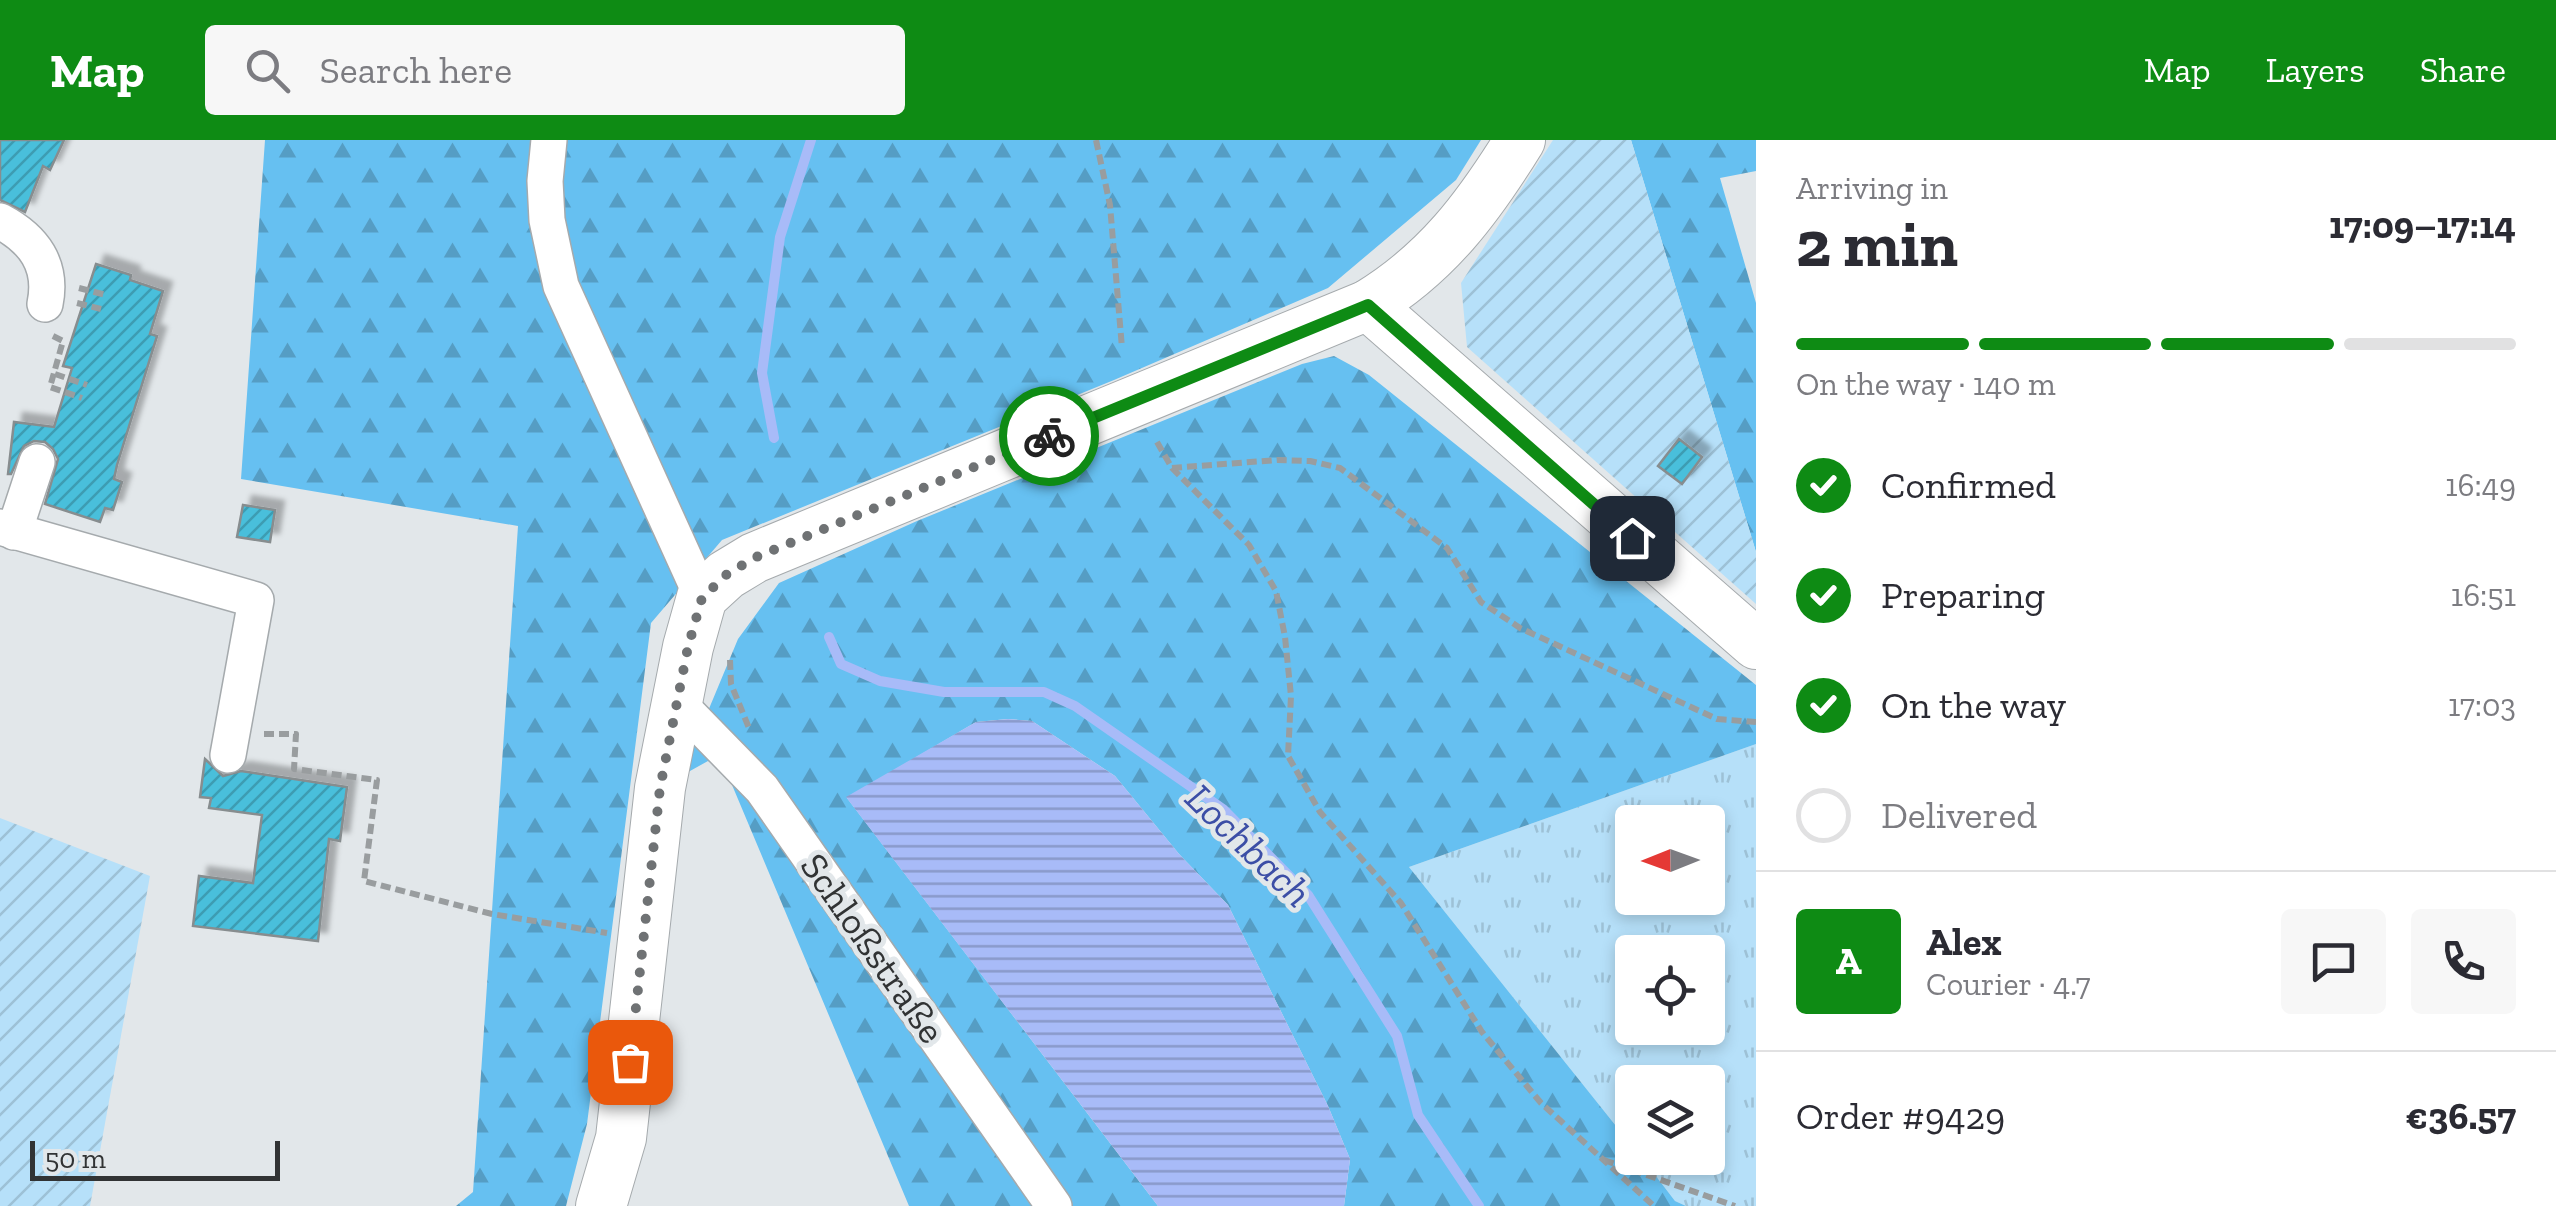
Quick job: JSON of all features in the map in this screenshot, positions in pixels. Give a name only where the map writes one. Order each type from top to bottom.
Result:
[{"type":"street","points":[[549,140],[547,220],[560,286],[702,598]]},
{"type":"street","points":[[601,1206],[622,1138],[660,788],[702,598],[726,575],[754,558],[1368,305],[1413,276],[1450,240],[1520,140]]},
{"type":"street","points":[[0,221],[31,243],[49,280],[45,304]]},
{"type":"street","points":[[1368,305],[1756,644]]},
{"type":"street","points":[[37,462],[7,530],[256,600],[228,755]]},
{"type":"street","name":"Schloßstraße","points":[[676,702],[762,790],[1054,1206]]},
{"type":"path","points":[[1096,140],[1110,205],[1122,348]]},
{"type":"path","points":[[45,304],[40,330],[62,341],[50,387],[82,398]]},
{"type":"path","points":[[55,374],[87,385]]},
{"type":"path","points":[[1157,442],[1172,468],[1249,545],[1276,591],[1291,696],[1288,756],[1320,812],[1401,903],[1494,1046],[1541,1103],[1654,1206]]},
{"type":"path","points":[[1172,468],[1277,460],[1310,461],[1340,468],[1446,548],[1481,602],[1520,628],[1717,719],[1756,722]]},
{"type":"path","points":[[729,650],[731,684],[746,714],[762,790]]},
{"type":"path","points":[[228,755],[259,758],[263,734],[296,734],[294,769],[378,780],[364,881],[492,914],[612,934]]},
{"type":"path","points":[[1602,1160],[1735,1206]]},
{"type":"green space","points":[[265,140],[1481,140],[1456,180],[1328,288],[722,540],[651,623],[587,1124],[566,1206],[456,1206],[473,1192],[518,526],[241,479]]},
{"type":"green space","points":[[1553,140],[1631,140],[1756,552],[1756,604],[1467,347],[1461,283]]},
{"type":"green space","points":[[1631,140],[1756,140],[1756,171],[1720,178],[1756,303],[1756,552]]},
{"type":"green space","points":[[1334,356],[1369,375],[1756,685],[1756,744],[1409,867],[1615,1125],[1615,1175],[1655,1175],[1675,1201],[1686,1206],[1344,1206],[1350,1159],[1328,1106],[1228,905],[1179,854],[1115,776],[1032,721],[1008,719],[976,722],[847,798],[1158,1206],[909,1206],[727,773],[708,761],[681,776],[738,639],[779,583],[917,521],[1302,364]]},
{"type":"green space","points":[[1756,744],[1756,1206],[1686,1206],[1675,1201],[1655,1175],[1725,1175],[1725,1065],[1615,1065],[1615,1125],[1409,867]]},
{"type":"green space","points":[[0,818],[150,876],[90,1206],[0,1206]]},
{"type":"shaded area","points":[[1032,721],[1115,776],[1179,854],[1228,905],[1328,1106],[1350,1159],[1344,1206],[1158,1206],[846,797],[976,722]]},
{"type":"building","points":[[0,140],[64,140],[50,170],[43,166],[25,212],[0,200]]},
{"type":"building","points":[[96,264],[163,291],[150,334],[157,336],[117,465],[114,479],[122,482],[113,510],[105,508],[100,522],[45,504],[58,459],[45,442],[34,441],[24,446],[8,474],[14,422],[54,427],[72,368],[63,366]]},
{"type":"building","points":[[1679,439],[1702,457],[1682,484],[1658,466]]},
{"type":"building","points":[[243,505],[275,510],[270,542],[237,537]]},
{"type":"building","points":[[205,759],[223,776],[241,771],[347,787],[340,841],[329,839],[318,941],[193,926],[199,876],[253,883],[262,815],[209,808],[211,798],[200,797]]},
{"type":"waterway","name":"Lochbach","points":[[774,438],[762,373],[780,237],[811,140]]},
{"type":"waterway","name":"Lochbach","points":[[829,637],[841,664],[880,681],[944,692],[1044,692],[1075,706],[1223,809],[1308,895],[1397,1036],[1418,1115],[1479,1206]]},
{"type":"way so far","points":[[630,1062],[660,788],[688,647],[702,598],[726,575],[754,558],[1049,436]]},
{"type":"route","points":[[1049,436],[1368,305],[1632,538]]}]
